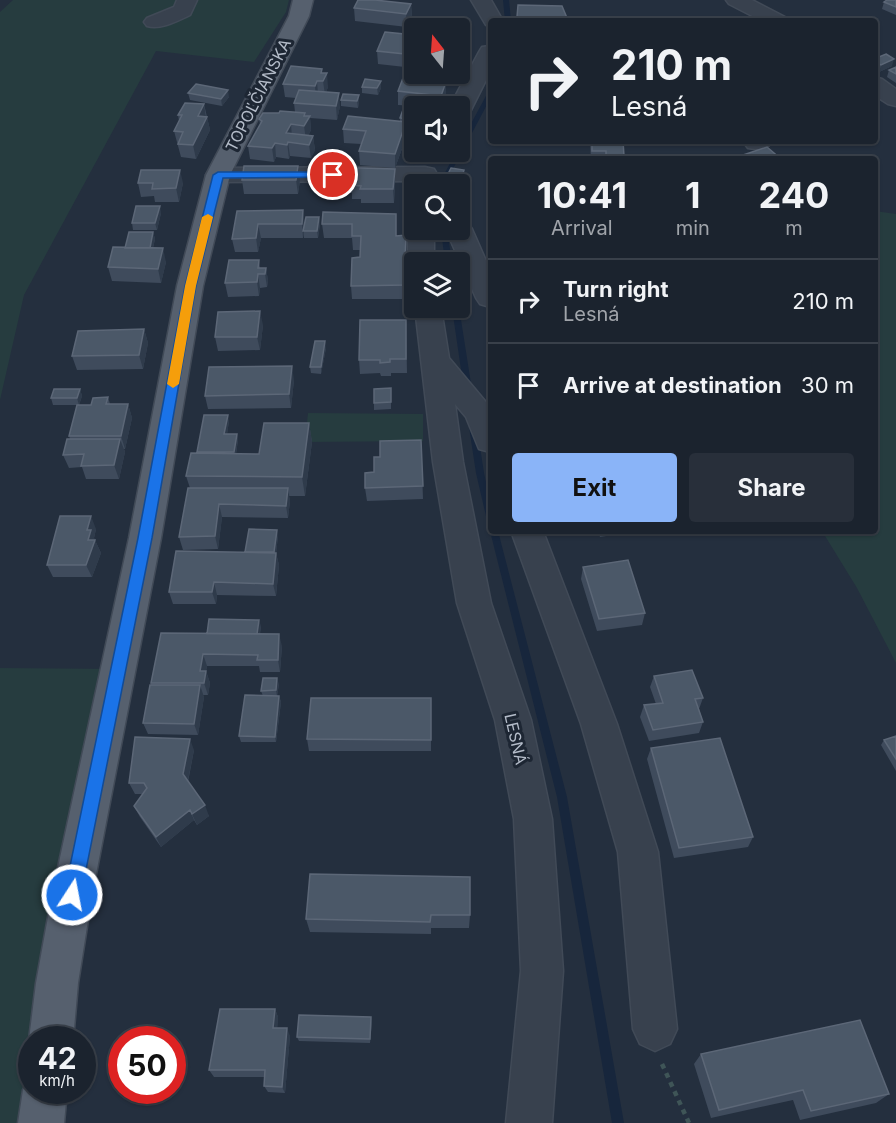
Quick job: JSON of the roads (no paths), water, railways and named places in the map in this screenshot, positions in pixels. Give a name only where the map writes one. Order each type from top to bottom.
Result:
[{"type":"main road","name":"TOPOĽČIANSKA","points":[[52,1026],[57,983],[72,895],[145,538],[190,286],[218,175],[299,16],[303,0]]},
{"type":"main road","points":[[41,1123],[43,1104]]},
{"type":"street","points":[[154,22],[183,11],[187,0]]},
{"type":"street","points":[[481,0],[491,18]]},
{"type":"street","points":[[735,0],[772,18]]},
{"type":"street","points":[[467,96],[488,56]]},
{"type":"street","points":[[878,87],[896,99]]},
{"type":"street","points":[[878,111],[896,119]]},
{"type":"street","points":[[218,175],[404,180]]},
{"type":"street","points":[[464,240],[488,294]]},
{"type":"street","name":"LESNÁ","points":[[430,318],[448,462],[474,603],[513,720],[533,819],[542,971],[529,1123]]},
{"type":"street","points":[[437,363],[479,413],[488,436]]},
{"type":"street","points":[[528,534],[599,724],[638,852],[655,1029]]},
{"type":"waterway","points":[[506,0],[508,18]]},
{"type":"waterway","points":[[447,174],[488,98]]},
{"type":"waterway","points":[[446,240],[447,252]]},
{"type":"waterway","points":[[457,318],[468,390]]},
{"type":"waterway","points":[[473,427],[488,507]]},
{"type":"waterway","points":[[495,534],[562,797],[618,1123]]}]
